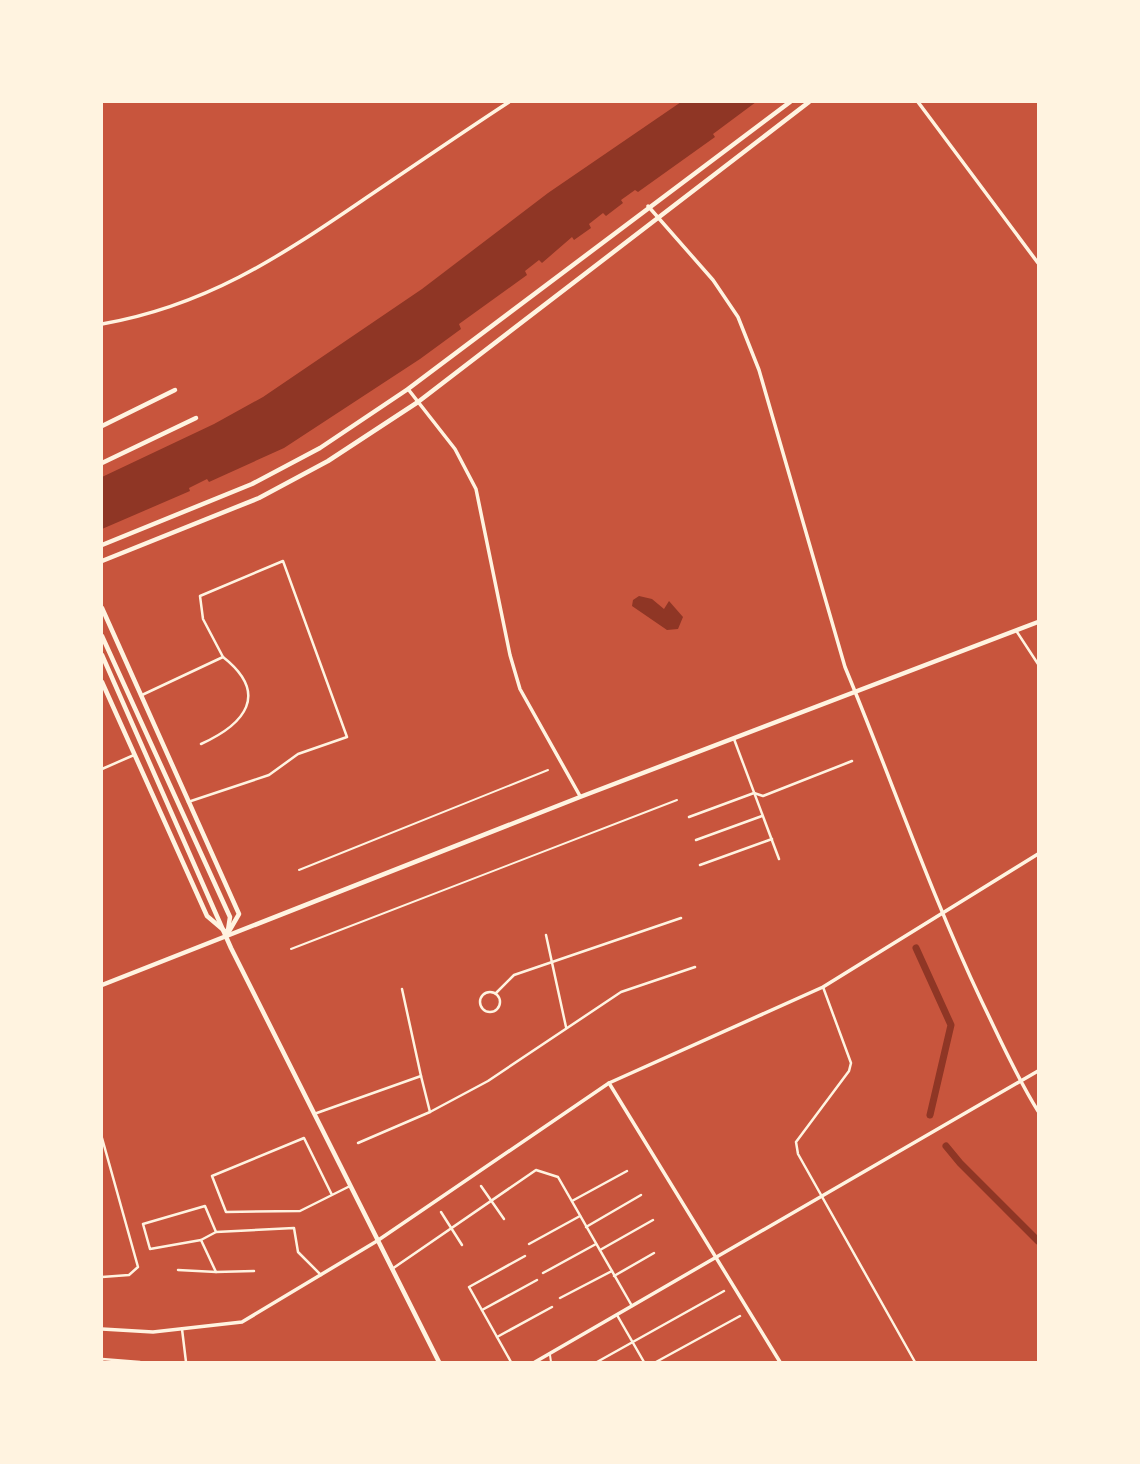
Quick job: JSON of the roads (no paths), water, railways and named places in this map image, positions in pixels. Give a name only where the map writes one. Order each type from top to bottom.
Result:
[{"type":"main road","points":[[102,545],[252,484],[320,448],[408,389],[648,206],[790,102]]},
{"type":"main road","points":[[102,561],[259,498],[328,461],[418,402],[810,102]]},
{"type":"main road","points":[[102,426],[175,390]]},
{"type":"main road","points":[[102,463],[196,418]]},
{"type":"main road","points":[[102,608],[240,914],[227,934]]},
{"type":"main road","points":[[102,985],[580,797],[1038,622]]},
{"type":"main road","points":[[102,636],[230,917],[227,934]]},
{"type":"main road","points":[[102,655],[227,934],[439,1363]]},
{"type":"main road","points":[[102,682],[207,916],[227,934]]},
{"type":"street","points":[[102,324],[154,313],[236,281],[281,256],[509,102]]},
{"type":"street","points":[[918,102],[1038,263]]},
{"type":"street","points":[[648,206],[713,280],[738,317],[759,370],[845,667],[941,914],[1020,1082],[1038,1111]]},
{"type":"street","points":[[408,389],[455,449],[476,489],[510,655],[520,689],[580,797]]},
{"type":"street","points":[[188,802],[269,775],[298,754],[347,737],[283,561],[200,596],[203,619],[223,657],[239,669],[246,681],[248,700],[242,717],[229,731],[201,744]]},
{"type":"street","points":[[1016,631],[1038,664]]},
{"type":"street","points":[[141,695],[223,657]]},
{"type":"street","points":[[734,739],[779,859]]},
{"type":"street","points":[[102,769],[134,754]]},
{"type":"street","points":[[689,817],[754,793],[763,796],[852,761]]},
{"type":"street","points":[[299,870],[548,770]]},
{"type":"street","points":[[292,949],[677,800]]},
{"type":"street","points":[[696,840],[763,815]]},
{"type":"street","points":[[700,865],[772,839]]},
{"type":"street","points":[[102,1329],[153,1332],[242,1322],[377,1241],[609,1083],[737,1023],[823,987],[1038,854]]},
{"type":"street","points":[[496,993],[514,975],[681,918]]},
{"type":"street","points":[[546,935],[566,1027]]},
{"type":"street","points":[[358,1143],[430,1112],[488,1081],[621,992],[695,967]]},
{"type":"street","points":[[823,987],[851,1063],[849,1071],[796,1142],[799,1154],[821,1196],[915,1363]]},
{"type":"street","points":[[402,989],[430,1112]]},
{"type":"street","points":[[489,992],[496,993],[500,1006],[496,1011],[485,1012],[480,1007],[481,997],[489,992]]},
{"type":"street","points":[[535,1363],[1038,1071]]},
{"type":"street","points":[[314,1114],[421,1076]]},
{"type":"street","points":[[609,1083],[780,1363]]},
{"type":"street","points":[[102,1138],[138,1267],[130,1275],[102,1277]]},
{"type":"street","points":[[332,1195],[304,1138],[212,1176],[226,1212],[300,1211],[332,1195],[350,1186]]},
{"type":"street","points":[[392,1269],[536,1170],[558,1177],[632,1306]]},
{"type":"street","points":[[572,1201],[627,1171]]},
{"type":"street","points":[[481,1186],[503,1219]]},
{"type":"street","points":[[586,1227],[641,1195]]},
{"type":"street","points":[[216,1232],[205,1206],[144,1224],[150,1248],[201,1240],[216,1232],[294,1228],[298,1252],[321,1275]]},
{"type":"street","points":[[441,1212],[462,1245]]},
{"type":"street","points":[[529,1244],[580,1216]]},
{"type":"street","points":[[600,1250],[653,1220]]},
{"type":"street","points":[[201,1240],[216,1272]]},
{"type":"street","points":[[543,1273],[596,1244]]},
{"type":"street","points":[[614,1276],[654,1253]]},
{"type":"street","points":[[511,1363],[469,1287],[525,1256]]},
{"type":"street","points":[[178,1270],[254,1271]]},
{"type":"street","points":[[561,1298],[611,1271]]},
{"type":"street","points":[[482,1310],[537,1280]]},
{"type":"street","points":[[597,1363],[724,1291]]},
{"type":"street","points":[[497,1337],[552,1307]]},
{"type":"street","points":[[617,1315],[644,1363]]},
{"type":"street","points":[[656,1363],[740,1316]]},
{"type":"street","points":[[182,1329],[186,1363]]},
{"type":"street","points":[[550,1354],[551,1363]]},
{"type":"street","points":[[102,1363],[102,1359],[140,1363]]},
{"type":"waterway","points":[[916,948],[951,1025],[930,1115]]},
{"type":"waterway","points":[[946,1146],[1038,1241]]}]
